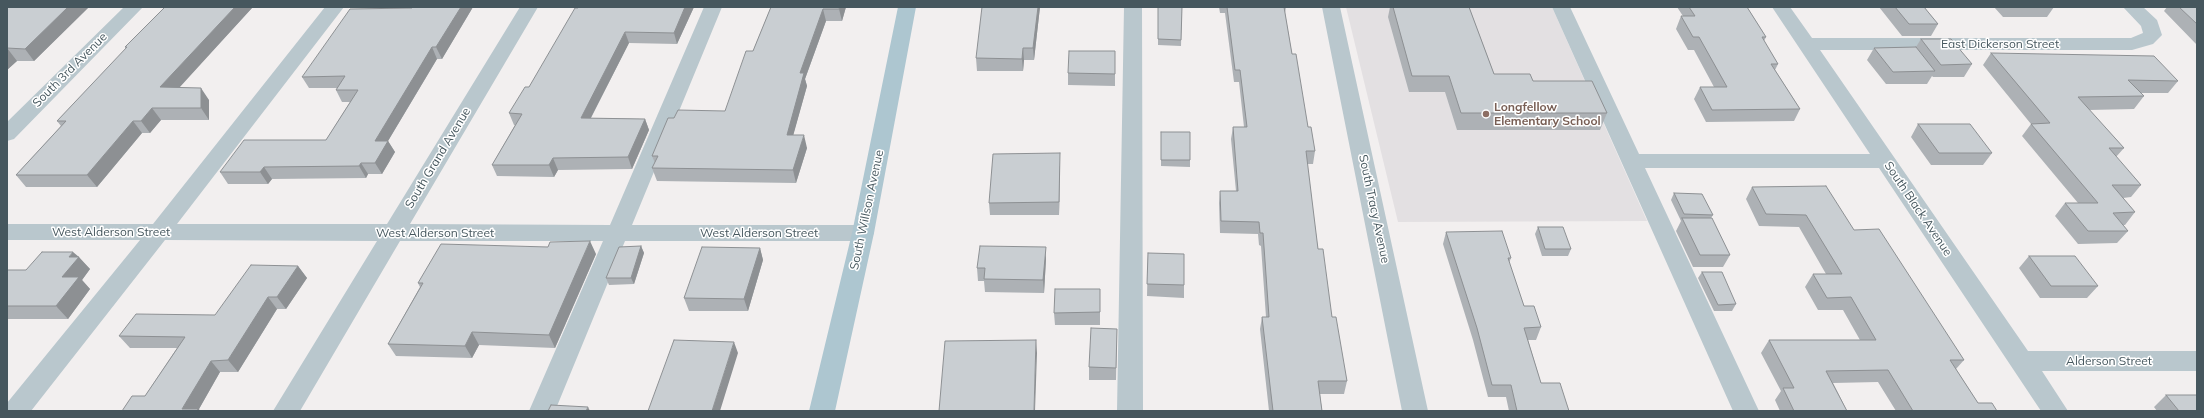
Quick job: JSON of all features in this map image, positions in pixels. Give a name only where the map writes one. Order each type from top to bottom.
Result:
[{"type":"main road","name":"South Willson Avenue","points":[[822,411],[863,233],[907,7]]},
{"type":"street","name":"South 3rd Avenue","points":[[7,134],[134,7]]},
{"type":"street","points":[[16,411],[159,232],[335,7]]},
{"type":"street","name":"South Grand Avenue","points":[[286,411],[529,7]]},
{"type":"street","points":[[542,411],[713,7]]},
{"type":"street","points":[[1130,411],[1133,7]]},
{"type":"street","name":"South Tracy Avenue","points":[[1331,7],[1415,411]]},
{"type":"street","points":[[1561,7],[1746,411]]},
{"type":"street","name":"South Black Avenue","points":[[1781,7],[2055,411]]},
{"type":"street","name":"East Dickerson Street","points":[[1806,44],[2132,44],[2146,40],[2153,35],[2150,24],[2132,7]]},
{"type":"street","points":[[1632,161],[1885,161]]},
{"type":"street","name":"West Alderson Street","points":[[7,232],[863,233]]},
{"type":"street","name":"Alderson Street","points":[[2021,361],[2197,361]]},
{"type":"shaded area","name":"Longfellow Elementary School","points":[[1346,7],[1552,7],[1647,221],[1398,222]]},
{"type":"building","points":[[7,7],[68,7],[25,49],[7,48]]},
{"type":"building","points":[[165,7],[235,7],[160,87],[201,88],[201,108],[152,108],[141,121],[133,121],[87,175],[16,175],[66,121],[57,121],[127,47],[125,47]]},
{"type":"building","points":[[461,7],[436,47],[432,47],[375,141],[388,141],[375,163],[361,163],[359,166],[264,167],[260,172],[220,172],[244,140],[326,140],[358,90],[336,90],[345,76],[302,77],[350,9]]},
{"type":"building","points":[[685,7],[674,33],[625,32],[581,118],[645,119],[628,157],[553,158],[549,165],[492,165],[522,114],[509,113],[525,87],[529,87],[575,8]]},
{"type":"building","points":[[771,7],[840,7],[839,9],[823,9],[800,73],[804,73],[787,135],[804,135],[793,170],[652,168],[658,156],[652,156],[668,118],[674,118],[678,110],[725,111],[746,51],[753,51]]},
{"type":"building","points":[[982,7],[1038,7],[1033,48],[1023,48],[1022,59],[976,58]]},
{"type":"building","points":[[1158,7],[1182,7],[1181,40],[1158,39]]},
{"type":"building","points":[[1227,7],[1284,7],[1292,54],[1296,54],[1308,127],[1311,127],[1315,151],[1306,151],[1318,249],[1323,249],[1332,317],[1336,317],[1347,381],[1318,381],[1322,411],[1273,411],[1262,317],[1269,317],[1263,233],[1260,233],[1259,222],[1221,221],[1220,191],[1238,191],[1233,127],[1247,127],[1240,70],[1235,70]]},
{"type":"building","points":[[1393,7],[1469,7],[1494,74],[1530,74],[1533,81],[1592,81],[1607,113],[1461,113],[1449,76],[1412,76]]},
{"type":"building","points":[[1689,7],[1747,7],[1766,37],[1762,37],[1778,64],[1771,64],[1800,109],[1712,110],[1700,87],[1727,87],[1699,37],[1693,37],[1681,16],[1695,16]]},
{"type":"building","points":[[1895,7],[1924,7],[1938,24],[1909,24]]},
{"type":"building","points":[[2179,7],[2197,7],[2197,24]]},
{"type":"building","points":[[1921,39],[1951,39],[1972,64],[1941,65]]},
{"type":"building","points":[[1916,47],[1935,71],[1893,72],[1874,48]]},
{"type":"building","points":[[1069,51],[1115,51],[1115,74],[1068,73]]},
{"type":"building","points":[[1991,53],[2154,56],[2178,81],[2128,80],[2144,96],[2078,97],[2124,148],[2109,148],[2141,185],[2112,185],[2135,212],[2113,213],[2128,231],[2088,231],[2065,203],[2098,203],[2031,124],[2050,123]]},
{"type":"building","points":[[1918,124],[1970,124],[1992,153],[1939,153]]},
{"type":"building","points":[[1161,132],[1190,132],[1190,160],[1161,160]]},
{"type":"building","points":[[1060,153],[1059,202],[989,203],[993,154]]},
{"type":"building","points":[[1826,186],[1854,230],[1879,229],[1964,360],[1950,360],[1978,403],[1992,403],[1997,411],[1913,411],[1888,370],[1826,371],[1847,411],[1794,411],[1783,388],[1794,388],[1769,340],[1876,340],[1851,297],[1827,298],[1813,274],[1842,274],[1806,215],[1766,214],[1752,187]]},
{"type":"building","points":[[1674,193],[1702,194],[1713,215],[1684,214]]},
{"type":"building","points":[[1682,218],[1712,218],[1730,255],[1700,255]]},
{"type":"building","points":[[1538,227],[1563,227],[1571,249],[1545,249]]},
{"type":"building","points":[[1502,231],[1511,258],[1508,258],[1524,306],[1534,306],[1541,327],[1524,328],[1541,383],[1560,383],[1569,411],[1517,411],[1511,385],[1492,385],[1477,328],[1446,232]]},
{"type":"building","points":[[590,241],[549,335],[472,332],[465,346],[388,344],[423,283],[418,283],[441,244],[548,247],[550,242]]},
{"type":"building","points":[[641,246],[631,278],[606,278],[619,247]]},
{"type":"building","points":[[980,246],[1046,247],[1043,280],[984,279],[985,268],[977,268]]},
{"type":"building","points":[[702,247],[760,248],[744,299],[684,298]]},
{"type":"building","points":[[42,252],[73,252],[69,257],[79,257],[62,277],[79,277],[56,306],[7,306],[7,270],[26,270]]},
{"type":"building","points":[[1148,253],[1184,254],[1184,285],[1147,284]]},
{"type":"building","points":[[2029,256],[2075,256],[2098,286],[2051,286]]},
{"type":"building","points":[[251,265],[298,266],[277,297],[268,297],[228,360],[211,361],[182,409],[198,409],[197,411],[122,411],[132,396],[145,396],[185,337],[119,336],[136,314],[215,315]]},
{"type":"building","points":[[1702,272],[1722,272],[1736,304],[1718,305]]},
{"type":"building","points":[[1055,289],[1100,289],[1100,312],[1054,313]]},
{"type":"building","points":[[1091,328],[1117,329],[1116,368],[1089,367]]},
{"type":"building","points":[[674,340],[734,342],[712,411],[648,411]]},
{"type":"building","points":[[1036,340],[1034,411],[939,411],[945,341]]},
{"type":"building","points":[[2166,395],[2197,395],[2197,411],[2179,411]]},
{"type":"building","points":[[551,405],[588,407],[586,411],[548,411]]},
{"type":"place","name":"Longfellow Elementary School","points":[[1486,114]]}]
